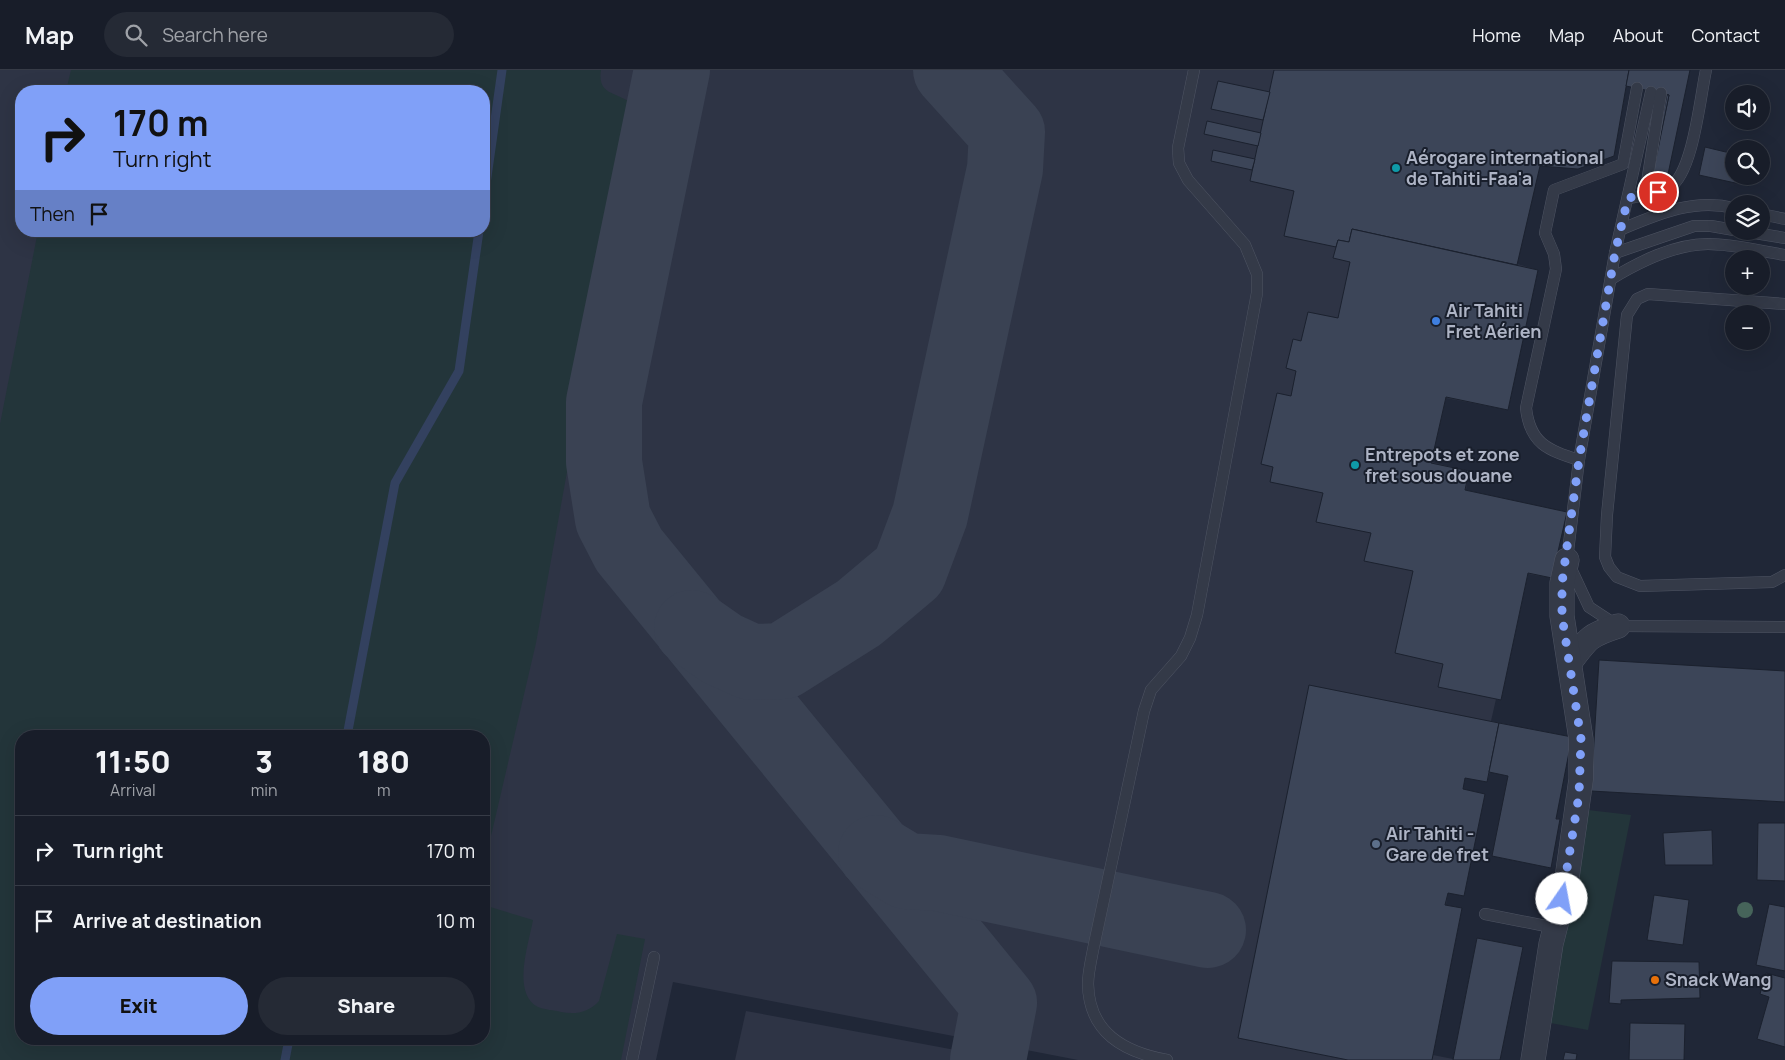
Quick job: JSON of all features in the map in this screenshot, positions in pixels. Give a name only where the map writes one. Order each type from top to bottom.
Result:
[{"type":"street","points":[[1533,1060],[1556,928],[1566,885],[1581,779],[1581,739],[1571,661],[1562,616],[1562,583],[1567,560]]},
{"type":"street","points":[[1571,661],[1587,639],[1596,633],[1618,626]]},
{"type":"lane","points":[[1167,1060],[1131,1050],[1103,1029],[1093,1014],[1088,983],[1093,950],[1144,710],[1151,690],[1181,656],[1190,638],[1196,615],[1257,293],[1257,274],[1245,245],[1188,180],[1179,163],[1178,148],[1194,70]]},
{"type":"lane","points":[[1628,198],[1670,187],[1680,178],[1688,164],[1706,70]]},
{"type":"lane","points":[[1579,460],[1550,450],[1536,438],[1528,425],[1526,408],[1556,268],[1554,254],[1545,233],[1554,190],[1623,164],[1637,88]]},
{"type":"lane","points":[[1645,195],[1656,92],[1615,253],[1579,460],[1567,560],[1589,607],[1618,626],[1785,627]]},
{"type":"lane","points":[[1622,229],[1684,206],[1716,204],[1725,206]]},
{"type":"lane","points":[[1770,216],[1785,219]]},
{"type":"lane","points":[[1615,253],[1694,226],[1725,228]]},
{"type":"lane","points":[[1770,236],[1785,238]]},
{"type":"lane","points":[[1611,279],[1647,260],[1686,246],[1709,244],[1785,255]]},
{"type":"lane","points":[[1785,304],[1648,294],[1637,299],[1631,306],[1621,366],[1616,444],[1607,515],[1605,556],[1609,567],[1617,577],[1628,583],[1640,586],[1772,582],[1785,576]]},
{"type":"lane","points":[[1485,914],[1556,928]]},
{"type":"lane","points":[[632,1060],[654,957]]},
{"type":"shaded area","points":[[0,70],[1629,70],[1614,156],[1578,169],[1540,166],[1517,264],[1538,270],[1508,410],[1446,398],[1431,462],[1469,471],[1466,490],[1567,512],[1552,578],[1528,574],[1501,700],[1496,699],[1491,721],[1572,737],[1556,818],[1560,819],[1551,868],[1492,856],[1508,776],[1490,772],[1487,782],[1465,778],[1463,789],[1485,794],[1464,896],[1448,893],[1446,905],[1462,908],[1433,1055],[1453,1059],[1477,938],[1523,947],[1500,1060],[1078,1060],[673,982],[656,1060],[0,1060]]},
{"type":"shaded area","points":[[71,70],[601,70],[602,84],[605,89],[632,104],[632,113],[536,643],[490,840],[490,730],[15,730],[15,1045],[490,1045],[490,907],[533,920],[523,979],[525,991],[530,1000],[538,1007],[544,1009],[572,1013],[582,1012],[591,1008],[599,1001],[617,934],[645,939],[621,1060],[0,1060],[0,424],[37,237],[490,237],[490,85],[67,85]]},
{"type":"shaded area","points":[[1571,808],[1631,815],[1588,1030],[1540,1021]]},
{"type":"shaded area","points":[[746,1011],[1009,1060],[735,1060]]},
{"type":"building","name":"Aérogare international de Tahiti-Faa'a","points":[[1274,70],[1629,70],[1614,156],[1578,169],[1540,166],[1517,265],[1352,229],[1349,242],[1338,240],[1336,247],[1284,236],[1294,191],[1250,181]]},
{"type":"building","name":"Aérogare international de Tahiti-Faa'a","points":[[1629,70],[1690,70],[1667,179],[1652,176],[1669,95],[1626,86]]},
{"type":"building","points":[[1218,81],[1270,92],[1263,120],[1211,109]]},
{"type":"building","points":[[1667,95],[1669,95],[1655,164],[1653,164]]},
{"type":"building","points":[[1207,121],[1261,133],[1258,146],[1204,134]]},
{"type":"building","points":[[1705,147],[1725,152],[1725,181],[1699,175]]},
{"type":"building","points":[[1213,150],[1255,159],[1252,170],[1211,161]]},
{"type":"building","name":"Entrepots et zone fret sous douane","points":[[1352,229],[1538,270],[1508,410],[1446,397],[1431,463],[1469,471],[1465,490],[1567,512],[1552,578],[1528,573],[1501,700],[1438,687],[1443,664],[1395,653],[1413,571],[1364,561],[1371,533],[1316,522],[1323,493],[1270,482],[1273,467],[1261,464],[1277,393],[1291,396],[1296,371],[1286,368],[1293,339],[1301,341],[1308,312],[1338,318],[1350,262],[1333,258],[1338,240],[1349,242]]},
{"type":"building","points":[[1599,660],[1785,671],[1785,802],[1591,791]]},
{"type":"building","name":"Air Tahiti - Gare de fret","points":[[1309,685],[1499,723],[1487,782],[1465,778],[1463,789],[1485,794],[1464,896],[1448,893],[1445,905],[1462,908],[1432,1060],[1348,1060],[1238,1038]]},
{"type":"building","points":[[1499,723],[1572,737],[1556,819],[1560,819],[1551,868],[1492,856],[1508,776],[1489,772]]},
{"type":"building","points":[[1758,823],[1785,823],[1785,881],[1757,880]]},
{"type":"building","points":[[1712,830],[1713,865],[1665,865],[1663,833]]},
{"type":"building","points":[[1654,895],[1689,900],[1683,945],[1647,940]]},
{"type":"building","points":[[1769,904],[1785,907],[1785,971],[1756,965]]},
{"type":"building","points":[[1477,938],[1523,947],[1500,1060],[1453,1060]]},
{"type":"building","name":"Snack Wang","points":[[1612,961],[1699,962],[1700,998],[1621,1000],[1621,1004],[1609,1003]]},
{"type":"building","points":[[1766,973],[1785,978],[1785,1047],[1757,1039],[1769,997],[1760,994]]},
{"type":"building","points":[[1630,1023],[1685,1024],[1684,1060],[1629,1060]]},
{"type":"building","points":[[1565,1052],[1577,1054],[1576,1060],[1563,1060]]},
{"type":"waterway","points":[[490,155],[502,70]]},
{"type":"waterway","points":[[348,730],[395,483],[459,371],[478,237]]},
{"type":"waterway","points":[[285,1060],[288,1045]]},
{"type":"taxiway","points":[[672,70],[604,402],[604,462],[613,519],[629,550],[999,1003],[988,1060]]},
{"type":"taxiway","points":[[692,628],[722,649],[751,662],[783,661],[859,613],[909,571],[930,515],[1005,169],[1007,132],[951,70]]},
{"type":"taxiway","points":[[876,853],[906,871],[938,873],[1208,930]]},
{"type":"place","name":"Aérogare international de Tahiti-Faa'a","points":[[1396,168]]},
{"type":"place","name":"Air Tahiti Fret Aérien","points":[[1436,321]]},
{"type":"place","name":"Entrepots et zone fret sous douane","points":[[1355,465]]},
{"type":"place","name":"Air Tahiti - Gare de fret","points":[[1376,844]]},
{"type":"place","name":"Snack Wang","points":[[1655,980]]},
{"type":"route","points":[[1562,899],[1576,826],[1581,779],[1581,739],[1571,661],[1562,616],[1562,583],[1567,560],[1579,460],[1615,253],[1628,198],[1658,192]]}]
